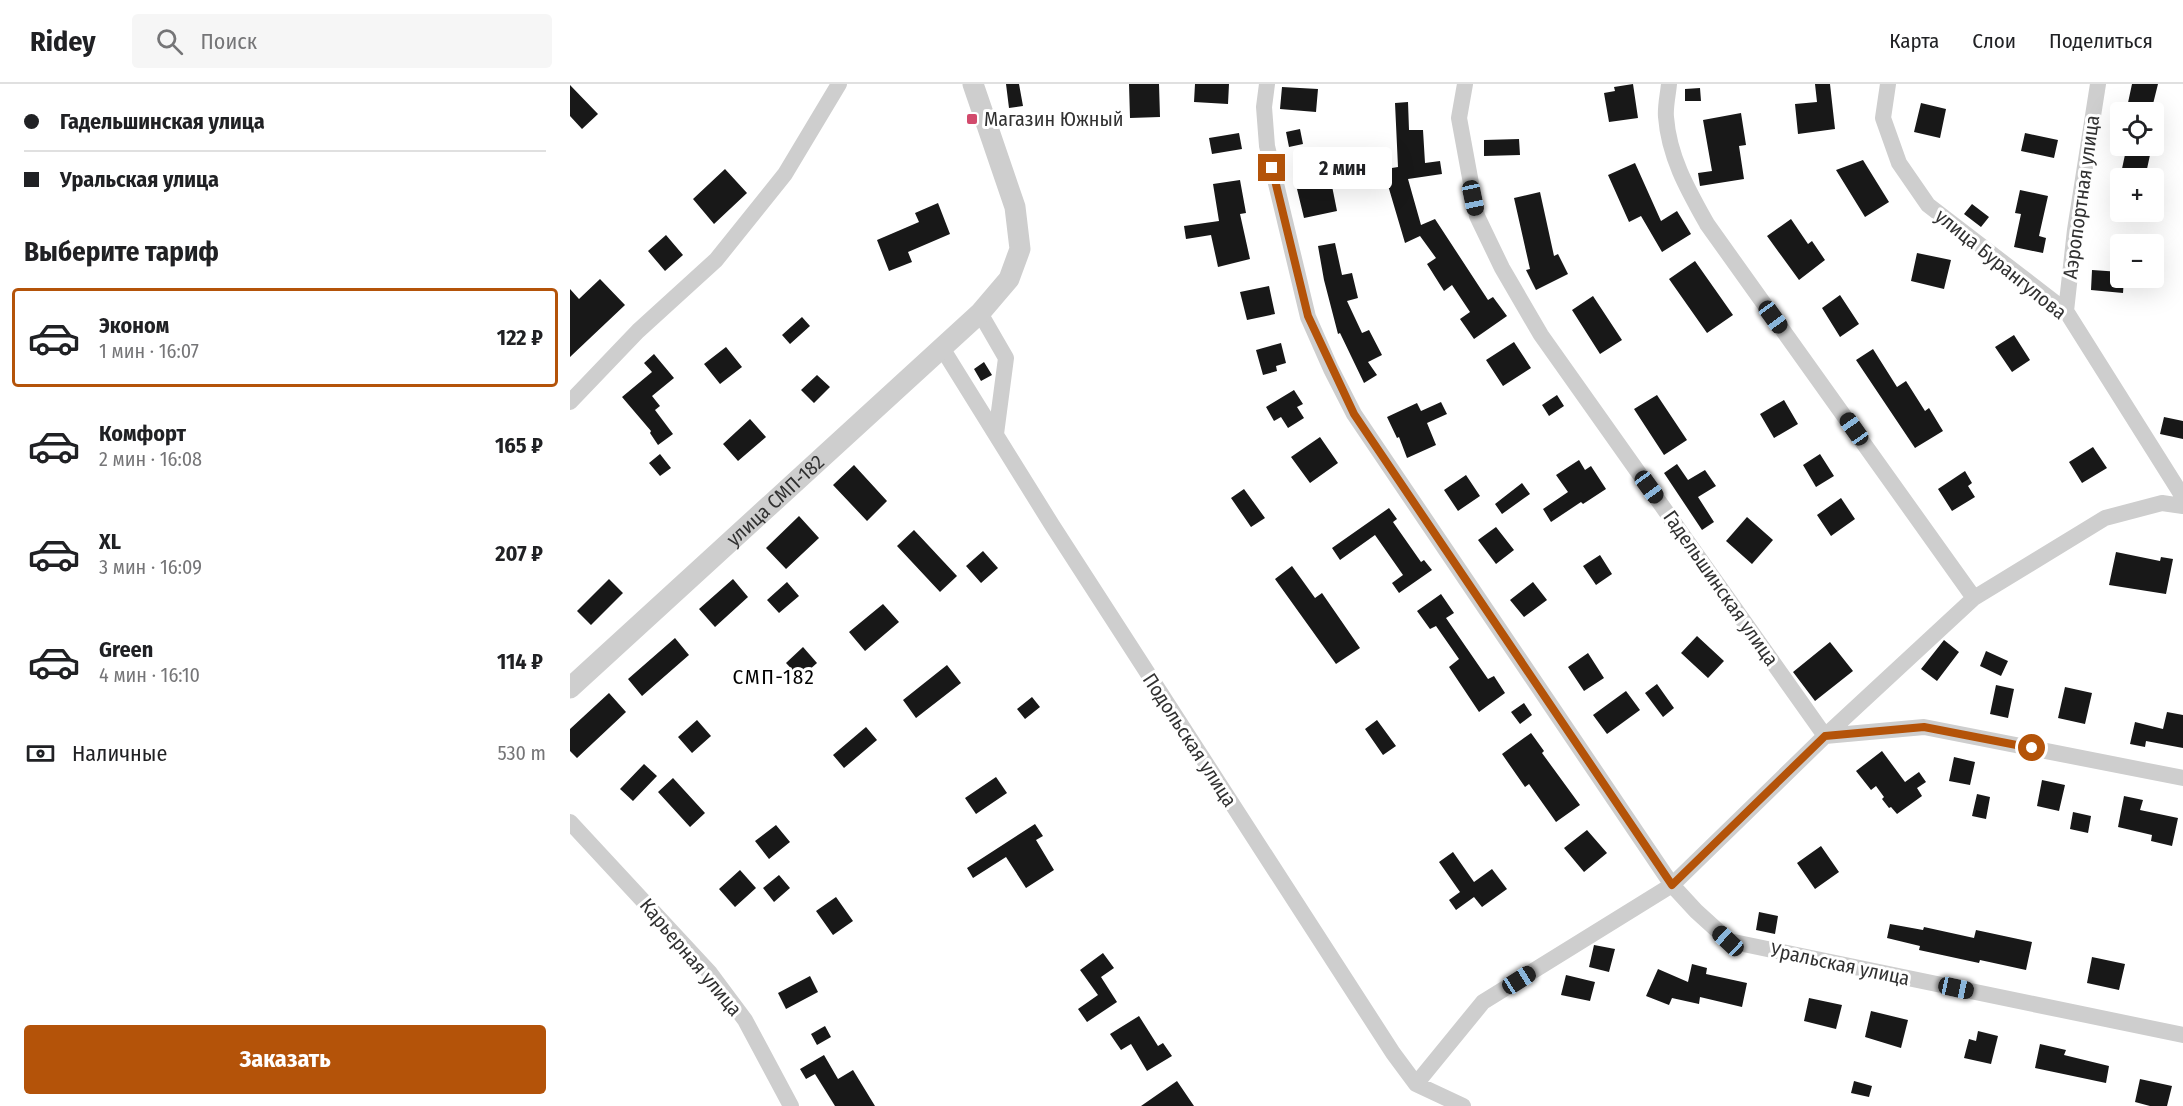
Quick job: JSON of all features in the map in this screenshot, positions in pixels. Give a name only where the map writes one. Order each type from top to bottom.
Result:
[{"type":"street","points":[[570,402],[638,331],[716,260],[785,174],[839,84]]},
{"type":"street","name":"улица СМП-182","points":[[570,688],[980,313],[1009,279],[1020,249],[1015,207],[973,84]]},
{"type":"street","name":"Уральская улица","points":[[1267,84],[1264,107],[1267,146],[1308,316],[1354,414],[1672,885],[1696,911],[1728,941],[2183,1035]]},
{"type":"street","name":"Гадельшинская улица","points":[[1465,84],[1459,118],[1473,198],[1477,216],[1502,268],[1541,334],[1825,736]]},
{"type":"street","points":[[1669,84],[1666,116],[1672,153],[1684,183],[1707,224],[1974,598]]},
{"type":"street","name":"улица Бурангулова","points":[[1888,84],[1883,118],[1899,163],[1928,205],[2066,311],[2183,497]]},
{"type":"street","name":"Аэропортная улица","points":[[2066,311],[2075,230],[2097,84]]},
{"type":"street","points":[[980,313],[1006,358],[996,434]]},
{"type":"street","name":"Подольская улица","points":[[942,348],[1064,545],[1393,1053],[1416,1084],[1463,1106]]},
{"type":"street","points":[[1416,1084],[1483,1002],[1672,885],[1825,736],[1974,598],[2105,518],[2162,503],[2183,506]]},
{"type":"street","points":[[1825,736],[1924,727],[2183,778]]},
{"type":"street","name":"Карьерная улица","points":[[570,822],[711,973],[745,1020],[791,1106]]},
{"type":"building","points":[[1006,84],[1019,84],[1023,106],[1009,108]]},
{"type":"building","points":[[1129,84],[1159,84],[1160,117],[1130,118]]},
{"type":"building","points":[[1195,84],[1229,84],[1228,104],[1194,102]]},
{"type":"building","points":[[1633,84],[1638,118],[1609,122],[1604,93],[1615,91],[1614,87]]},
{"type":"building","points":[[1815,84],[1830,84],[1835,129],[1798,134],[1795,104],[1817,102]]},
{"type":"building","points":[[2132,84],[2158,84],[2154,102],[2128,102]]},
{"type":"building","points":[[570,85],[598,114],[582,129],[570,116]]},
{"type":"building","points":[[1282,87],[1318,89],[1316,112],[1280,109]]},
{"type":"building","points":[[1700,88],[1701,101],[1685,101],[1685,89]]},
{"type":"building","points":[[1408,102],[1409,130],[1423,130],[1425,163],[1440,161],[1442,174],[1408,179],[1421,225],[1435,219],[1488,300],[1493,297],[1507,316],[1474,339],[1460,319],[1470,312],[1452,285],[1444,291],[1427,264],[1436,258],[1420,236],[1405,243],[1387,182],[1369,185],[1367,172],[1398,167],[1395,103]]},
{"type":"building","points":[[1921,103],[1946,109],[1940,138],[1914,132]]},
{"type":"building","points":[[1741,113],[1746,145],[1739,146],[1744,179],[1700,186],[1698,173],[1712,171],[1703,120]]},
{"type":"building","points":[[1300,129],[1303,144],[1289,147],[1286,132]]},
{"type":"building","points":[[1239,133],[1242,149],[1212,154],[1209,138]]},
{"type":"building","points":[[2025,133],[2058,140],[2054,158],[2021,151]]},
{"type":"building","points":[[1519,139],[1520,155],[1484,156],[1484,140]]},
{"type":"building","points":[[2125,156],[2150,156],[2147,168],[2122,168]]},
{"type":"building","points":[[1863,160],[1889,202],[1865,217],[1836,170]]},
{"type":"building","points":[[1635,163],[1661,221],[1677,211],[1691,234],[1662,252],[1641,216],[1629,222],[1608,175]]},
{"type":"building","points":[[725,169],[747,193],[714,224],[693,199]]},
{"type":"building","points":[[1240,180],[1246,213],[1240,214],[1250,259],[1218,267],[1211,235],[1186,239],[1184,226],[1219,221],[1213,184]]},
{"type":"building","points":[[1331,181],[1337,211],[1304,218],[1297,189]]},
{"type":"building","points":[[2020,190],[2048,196],[2039,236],[2046,238],[2043,253],[2014,247],[2021,214],[2015,213]]},
{"type":"building","points":[[1540,192],[1554,256],[1558,254],[1568,274],[1536,290],[1526,270],[1530,269],[1514,198]]},
{"type":"building","points":[[938,203],[950,234],[908,252],[912,262],[889,271],[877,240],[919,222],[915,213]]},
{"type":"building","points":[[1972,204],[1989,217],[1981,227],[1964,214]]},
{"type":"building","points":[[1791,219],[1808,244],[1812,241],[1825,260],[1799,280],[1767,236]]},
{"type":"building","points":[[666,235],[683,255],[665,271],[648,251]]},
{"type":"building","points":[[1335,243],[1342,275],[1352,273],[1358,298],[1347,301],[1362,333],[1369,330],[1382,355],[1368,362],[1377,375],[1364,383],[1340,333],[1338,334],[1324,280],[1318,246]]},
{"type":"building","points":[[1917,253],[1951,260],[1944,289],[1911,281]]},
{"type":"building","points":[[1695,261],[1733,315],[1707,333],[1669,279]]},
{"type":"building","points":[[2092,270],[2110,271],[2110,288],[2123,288],[2123,293],[2091,290]]},
{"type":"building","points":[[600,279],[625,305],[570,357],[570,289],[579,299]]},
{"type":"building","points":[[1269,286],[1275,314],[1247,320],[1240,292]]},
{"type":"building","points":[[1840,295],[1859,324],[1840,337],[1822,308]]},
{"type":"building","points":[[1593,296],[1622,340],[1600,354],[1572,310]]},
{"type":"building","points":[[802,317],[810,326],[790,344],[782,335]]},
{"type":"building","points":[[2014,335],[2030,360],[2012,372],[1995,347]]},
{"type":"building","points":[[1514,342],[1531,368],[1503,386],[1486,360]]},
{"type":"building","points":[[1281,343],[1286,363],[1276,366],[1277,371],[1263,375],[1256,350]]},
{"type":"building","points":[[726,347],[742,367],[720,384],[704,364]]},
{"type":"building","points":[[1873,349],[1897,387],[1906,381],[1925,411],[1929,408],[1943,431],[1915,448],[1856,360]]},
{"type":"building","points":[[654,354],[674,378],[652,396],[660,406],[655,410],[673,434],[658,445],[651,431],[622,397],[652,372],[644,363]]},
{"type":"building","points":[[984,362],[992,375],[981,381],[974,369]]},
{"type":"building","points":[[817,375],[830,387],[814,403],[801,390]]},
{"type":"building","points":[[1294,390],[1303,404],[1297,407],[1304,418],[1288,428],[1281,417],[1274,421],[1266,407]]},
{"type":"building","points":[[1557,395],[1564,406],[1549,416],[1542,405]]},
{"type":"building","points":[[1657,395],[1687,440],[1664,455],[1634,409]]},
{"type":"building","points":[[1784,400],[1798,424],[1774,438],[1760,414]]},
{"type":"building","points":[[1441,402],[1447,414],[1427,423],[1436,445],[1407,458],[1399,437],[1397,438],[1387,417],[1417,403],[1421,411]]},
{"type":"building","points":[[2164,417],[2183,421],[2183,439],[2160,434]]},
{"type":"building","points":[[750,419],[766,437],[738,461],[723,444]]},
{"type":"building","points":[[1320,437],[1338,463],[1310,483],[1291,457]]},
{"type":"building","points":[[2093,447],[2107,468],[2082,483],[2069,462]]},
{"type":"building","points":[[660,454],[671,468],[660,476],[649,463]]},
{"type":"building","points":[[1820,454],[1834,476],[1816,487],[1803,465]]},
{"type":"building","points":[[1579,460],[1585,470],[1591,466],[1606,489],[1551,522],[1543,509],[1568,492],[1556,475]]},
{"type":"building","points":[[1677,464],[1688,480],[1705,470],[1716,486],[1698,497],[1714,522],[1702,530],[1664,473]]},
{"type":"building","points":[[854,465],[887,501],[867,521],[833,485]]},
{"type":"building","points":[[1965,471],[1972,483],[1968,486],[1975,497],[1952,511],[1938,489]]},
{"type":"building","points":[[1466,475],[1480,496],[1458,511],[1444,490]]},
{"type":"building","points":[[1522,483],[1530,494],[1502,514],[1495,504]]},
{"type":"building","points":[[1244,489],[1265,518],[1251,527],[1231,498]]},
{"type":"building","points":[[1841,498],[1855,519],[1831,536],[1817,515]]},
{"type":"building","points":[[1389,508],[1397,519],[1393,522],[1421,562],[1424,560],[1432,570],[1399,593],[1392,583],[1403,575],[1375,535],[1340,560],[1332,548]]},
{"type":"building","points":[[799,516],[819,538],[786,569],[766,548]]},
{"type":"building","points":[[1747,517],[1773,540],[1752,564],[1726,541]]},
{"type":"building","points":[[1496,527],[1514,550],[1496,564],[1478,540]]},
{"type":"building","points":[[914,530],[957,576],[940,592],[897,546]]},
{"type":"building","points":[[983,551],[998,568],[981,583],[966,566]]},
{"type":"building","points":[[2116,552],[2160,561],[2161,557],[2173,559],[2166,594],[2109,585]]},
{"type":"building","points":[[1600,555],[1612,574],[1596,585],[1583,566]]},
{"type":"building","points":[[1292,566],[1315,598],[1322,593],[1360,648],[1336,664],[1275,579]]},
{"type":"building","points":[[609,579],[623,593],[591,625],[577,611]]},
{"type":"building","points":[[733,579],[748,597],[715,627],[699,609]]},
{"type":"building","points":[[787,582],[799,596],[779,613],[767,600]]},
{"type":"building","points":[[1533,582],[1547,600],[1524,617],[1510,600]]},
{"type":"building","points":[[1441,594],[1454,613],[1446,618],[1488,679],[1494,676],[1505,693],[1479,712],[1449,667],[1459,659],[1436,626],[1430,629],[1417,611]]},
{"type":"building","points":[[883,604],[899,622],[865,651],[849,632]]},
{"type":"building","points":[[1697,636],[1724,661],[1708,678],[1681,653]]},
{"type":"building","points":[[675,638],[689,655],[642,696],[628,679]]},
{"type":"building","points":[[1944,640],[1959,652],[1937,681],[1921,669]]},
{"type":"building","points":[[1830,642],[1853,671],[1815,701],[1793,672]]},
{"type":"building","points":[[803,647],[817,663],[800,678],[786,663]]},
{"type":"building","points":[[1986,651],[2008,661],[2001,676],[1980,666]]},
{"type":"building","points":[[1588,653],[1604,678],[1584,691],[1568,667]]},
{"type":"building","points":[[947,665],[961,683],[916,718],[903,700]]},
{"type":"building","points":[[1657,684],[1674,708],[1663,717],[1645,693]]},
{"type":"building","points":[[1996,685],[2014,689],[2008,718],[1990,714]]},
{"type":"building","points":[[2065,687],[2092,693],[2085,724],[2058,718]]},
{"type":"building","points":[[1626,691],[1640,710],[1607,734],[1593,715]]},
{"type":"building","points":[[609,693],[626,712],[577,758],[570,751],[570,729]]},
{"type":"building","points":[[1032,697],[1040,707],[1025,719],[1017,709]]},
{"type":"building","points":[[1524,703],[1532,715],[1520,724],[1511,712]]},
{"type":"building","points":[[2167,712],[2183,715],[2183,748],[2146,741],[2145,747],[2130,744],[2135,722],[2163,729]]},
{"type":"building","points":[[697,720],[711,736],[692,753],[678,737]]},
{"type":"building","points":[[1377,720],[1396,746],[1383,755],[1365,729]]},
{"type":"building","points":[[866,727],[877,740],[844,768],[833,755]]},
{"type":"building","points":[[1531,733],[1544,751],[1542,753],[1580,805],[1556,822],[1529,784],[1525,787],[1502,754]]},
{"type":"building","points":[[1882,751],[1905,782],[1919,772],[1926,782],[1917,788],[1922,796],[1897,814],[1882,799],[1884,797],[1876,786],[1871,790],[1856,771]]},
{"type":"building","points":[[1954,757],[1975,762],[1970,785],[1949,781]]},
{"type":"building","points":[[644,764],[657,776],[633,801],[620,789]]},
{"type":"building","points":[[996,777],[1007,793],[976,814],[965,798]]},
{"type":"building","points":[[673,778],[705,813],[690,827],[658,792]]},
{"type":"building","points":[[2042,780],[2065,785],[2059,811],[2037,806]]},
{"type":"building","points":[[1977,794],[1990,797],[1986,819],[1972,816]]},
{"type":"building","points":[[2124,796],[2143,800],[2140,810],[2178,818],[2172,846],[2151,841],[2152,835],[2118,827]]},
{"type":"building","points":[[2073,812],[2091,816],[2088,833],[2070,829]]},
{"type":"building","points":[[1035,824],[1043,836],[1036,840],[1054,870],[1026,888],[1006,857],[973,878],[967,868]]},
{"type":"building","points":[[776,825],[790,842],[769,859],[755,841]]},
{"type":"building","points":[[1587,830],[1607,853],[1584,872],[1564,848]]},
{"type":"building","points":[[1821,846],[1839,872],[1815,889],[1797,863]]},
{"type":"building","points":[[1453,852],[1474,882],[1492,869],[1507,889],[1482,907],[1474,897],[1456,910],[1449,900],[1460,892],[1439,862]]},
{"type":"building","points":[[740,870],[756,888],[735,907],[719,889]]},
{"type":"building","points":[[779,875],[790,888],[774,902],[763,888]]},
{"type":"building","points":[[836,897],[853,921],[833,935],[816,911]]},
{"type":"building","points":[[1759,912],[1778,916],[1775,934],[1756,930]]},
{"type":"building","points":[[1890,924],[1923,930],[1924,927],[1974,938],[1976,930],[2032,942],[2026,970],[1919,950],[1920,946],[1887,938]]},
{"type":"building","points":[[1594,945],[1615,949],[1609,972],[1589,967]]},
{"type":"building","points":[[1103,953],[1114,968],[1101,977],[1117,1002],[1087,1022],[1078,1009],[1098,995],[1080,970]]},
{"type":"building","points":[[2092,957],[2125,964],[2119,990],[2087,983]]},
{"type":"building","points":[[1692,964],[1707,968],[1706,974],[1747,983],[1742,1007],[1700,997],[1699,1004],[1672,998],[1669,1005],[1646,996],[1658,969],[1688,982]]},
{"type":"building","points":[[1566,975],[1595,982],[1590,1001],[1561,995]]},
{"type":"building","points":[[810,976],[818,992],[786,1009],[778,993]]},
{"type":"building","points":[[1809,998],[1842,1005],[1836,1029],[1804,1021]]},
{"type":"building","points":[[1871,1011],[1908,1020],[1901,1048],[1865,1037]]},
{"type":"building","points":[[1139,1016],[1158,1046],[1163,1043],[1172,1056],[1147,1071],[1131,1044],[1121,1050],[1110,1034]]},
{"type":"building","points":[[825,1026],[831,1037],[817,1045],[811,1034]]},
{"type":"building","points":[[1978,1031],[1998,1036],[1991,1064],[1964,1058],[1969,1039],[1976,1041]]},
{"type":"building","points":[[2040,1044],[2066,1050],[2064,1055],[2109,1066],[2106,1083],[2035,1068]]},
{"type":"building","points":[[824,1055],[838,1079],[853,1070],[875,1106],[835,1106],[815,1074],[806,1079],[800,1069]]},
{"type":"building","points":[[2140,1079],[2172,1086],[2167,1106],[2150,1106],[2135,1102]]},
{"type":"building","points":[[1177,1081],[1194,1106],[1141,1106]]},
{"type":"building","points":[[1854,1081],[1872,1086],[1869,1097],[1851,1093]]},
{"type":"place","name":"Магазин Южный","points":[[972,119]]},
{"type":"district","name":"СМП-182","points":[[774,677]]},
{"type":"route","points":[[1272,168],[1308,316],[1354,414],[1672,885],[1825,736],[1924,727],[2032,748]]}]
